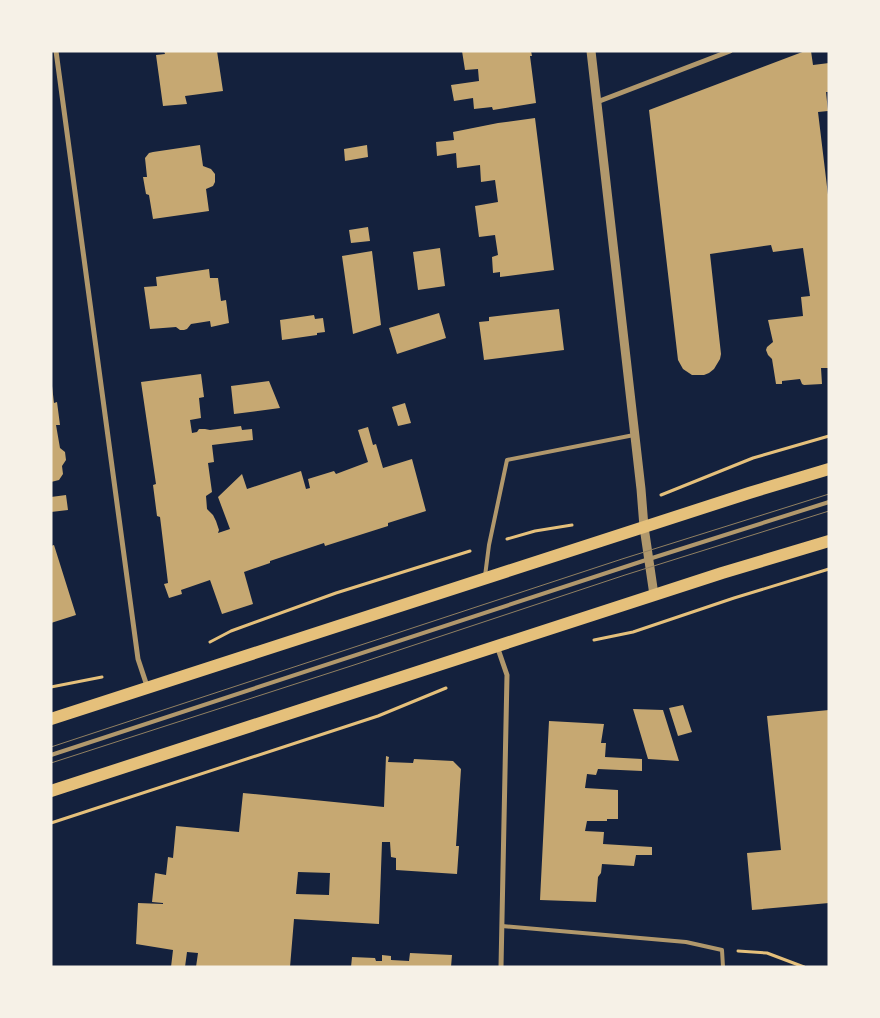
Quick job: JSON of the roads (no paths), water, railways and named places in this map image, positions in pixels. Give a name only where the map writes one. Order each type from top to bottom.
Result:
[{"type":"main road","points":[[51,719],[749,493],[829,469]]},
{"type":"main road","points":[[51,791],[722,573],[829,541]]},
{"type":"street","points":[[56,51],[138,659],[148,688]]},
{"type":"street","points":[[591,51],[644,527],[654,595]]},
{"type":"street","points":[[597,102],[730,51]]},
{"type":"street","points":[[497,646],[506,675],[501,967]]},
{"type":"lane","points":[[484,580],[489,545],[507,460],[634,435]]},
{"type":"lane","points":[[51,755],[829,502]]},
{"type":"lane","points":[[502,926],[686,942],[722,950],[723,967]]},
{"type":"tram line","points":[[51,747],[622,559],[829,494]]},
{"type":"tram line","points":[[51,763],[625,575],[829,511]]}]
